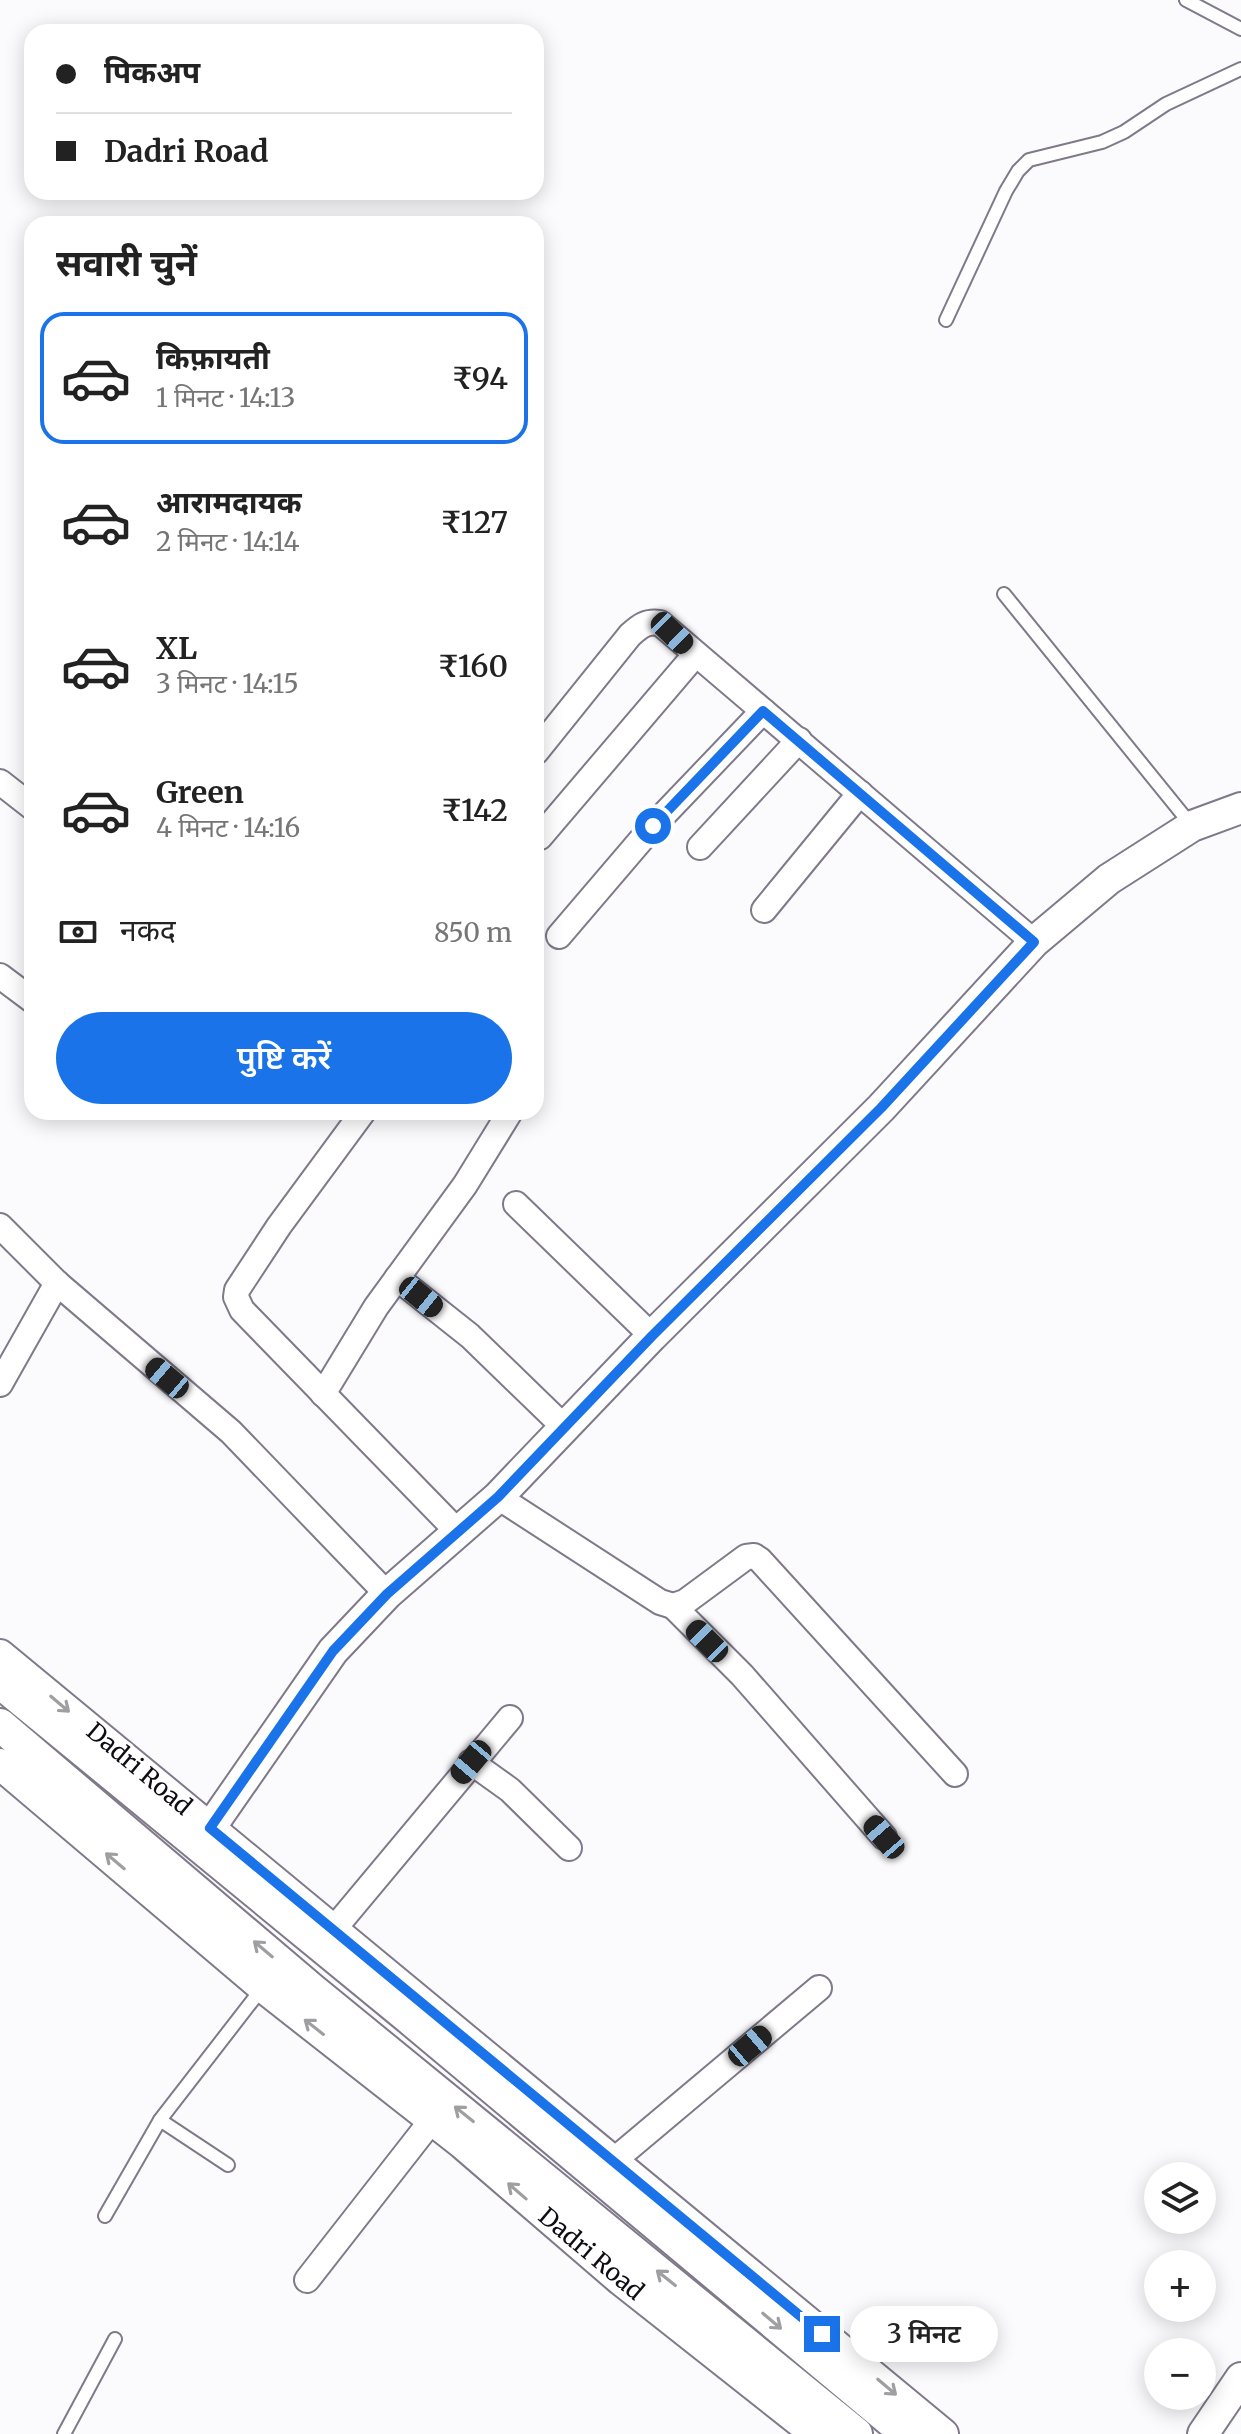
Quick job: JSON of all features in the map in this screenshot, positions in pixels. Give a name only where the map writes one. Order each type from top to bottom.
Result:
[{"type":"main road","points":[[0,1682],[407,2016],[907,2434]]},
{"type":"main road","points":[[0,1725],[312,1990],[856,2434]]},
{"type":"street","points":[[544,742],[630,635],[641,625],[660,623],[1034,942]]},
{"type":"street","points":[[544,832],[695,655]]},
{"type":"street","points":[[559,936],[653,826],[763,711]]},
{"type":"street","points":[[700,847],[799,740]]},
{"type":"street","points":[[0,782],[24,801]]},
{"type":"street","points":[[764,910],[860,793]]},
{"type":"street","points":[[210,1828],[333,1651],[387,1594],[498,1497],[652,1336],[881,1108],[1034,942],[1109,879],[1192,826],[1241,808]]},
{"type":"street","points":[[0,976],[24,994]]},
{"type":"street","points":[[357,1120],[279,1226],[237,1290],[236,1297],[242,1310],[457,1531]]},
{"type":"street","points":[[323,1394],[397,1278],[465,1185],[505,1120]]},
{"type":"street","points":[[516,1204],[652,1336]]},
{"type":"street","points":[[0,1226],[57,1283],[231,1432],[387,1594]]},
{"type":"street","points":[[397,1278],[470,1336],[565,1428]]},
{"type":"street","points":[[0,1384],[57,1283]]},
{"type":"street","points":[[498,1497],[660,1602],[673,1606],[742,1675],[884,1837]]},
{"type":"street","points":[[673,1606],[685,1602],[746,1557],[754,1556],[955,1774]]},
{"type":"street","name":"Dadri Road","points":[[0,1655],[943,2434]]},
{"type":"street","points":[[333,1930],[510,1718]]},
{"type":"street","points":[[471,1762],[510,1790],[569,1848]]},
{"type":"street","name":"Dadri Road","points":[[0,1764],[263,1987],[432,2120],[621,2280],[816,2434]]},
{"type":"street","points":[[612,2162],[819,1988]]},
{"type":"street","points":[[307,2280],[432,2120]]},
{"type":"street","points":[[1203,2434],[1241,2378]]},
{"type":"lane","points":[[1186,0],[1241,29]]},
{"type":"lane","points":[[946,320],[1006,191],[1029,160],[1102,142],[1124,132],[1166,104],[1241,69]]},
{"type":"lane","points":[[1004,594],[1192,826]]},
{"type":"lane","points":[[105,2216],[160,2120],[263,1987]]},
{"type":"lane","points":[[160,2120],[228,2165]]},
{"type":"lane","points":[[64,2434],[115,2339]]},
{"type":"route","points":[[653,826],[763,711],[1034,942],[881,1108],[652,1336],[498,1497],[387,1594],[333,1651],[210,1828],[822,2334]]}]
